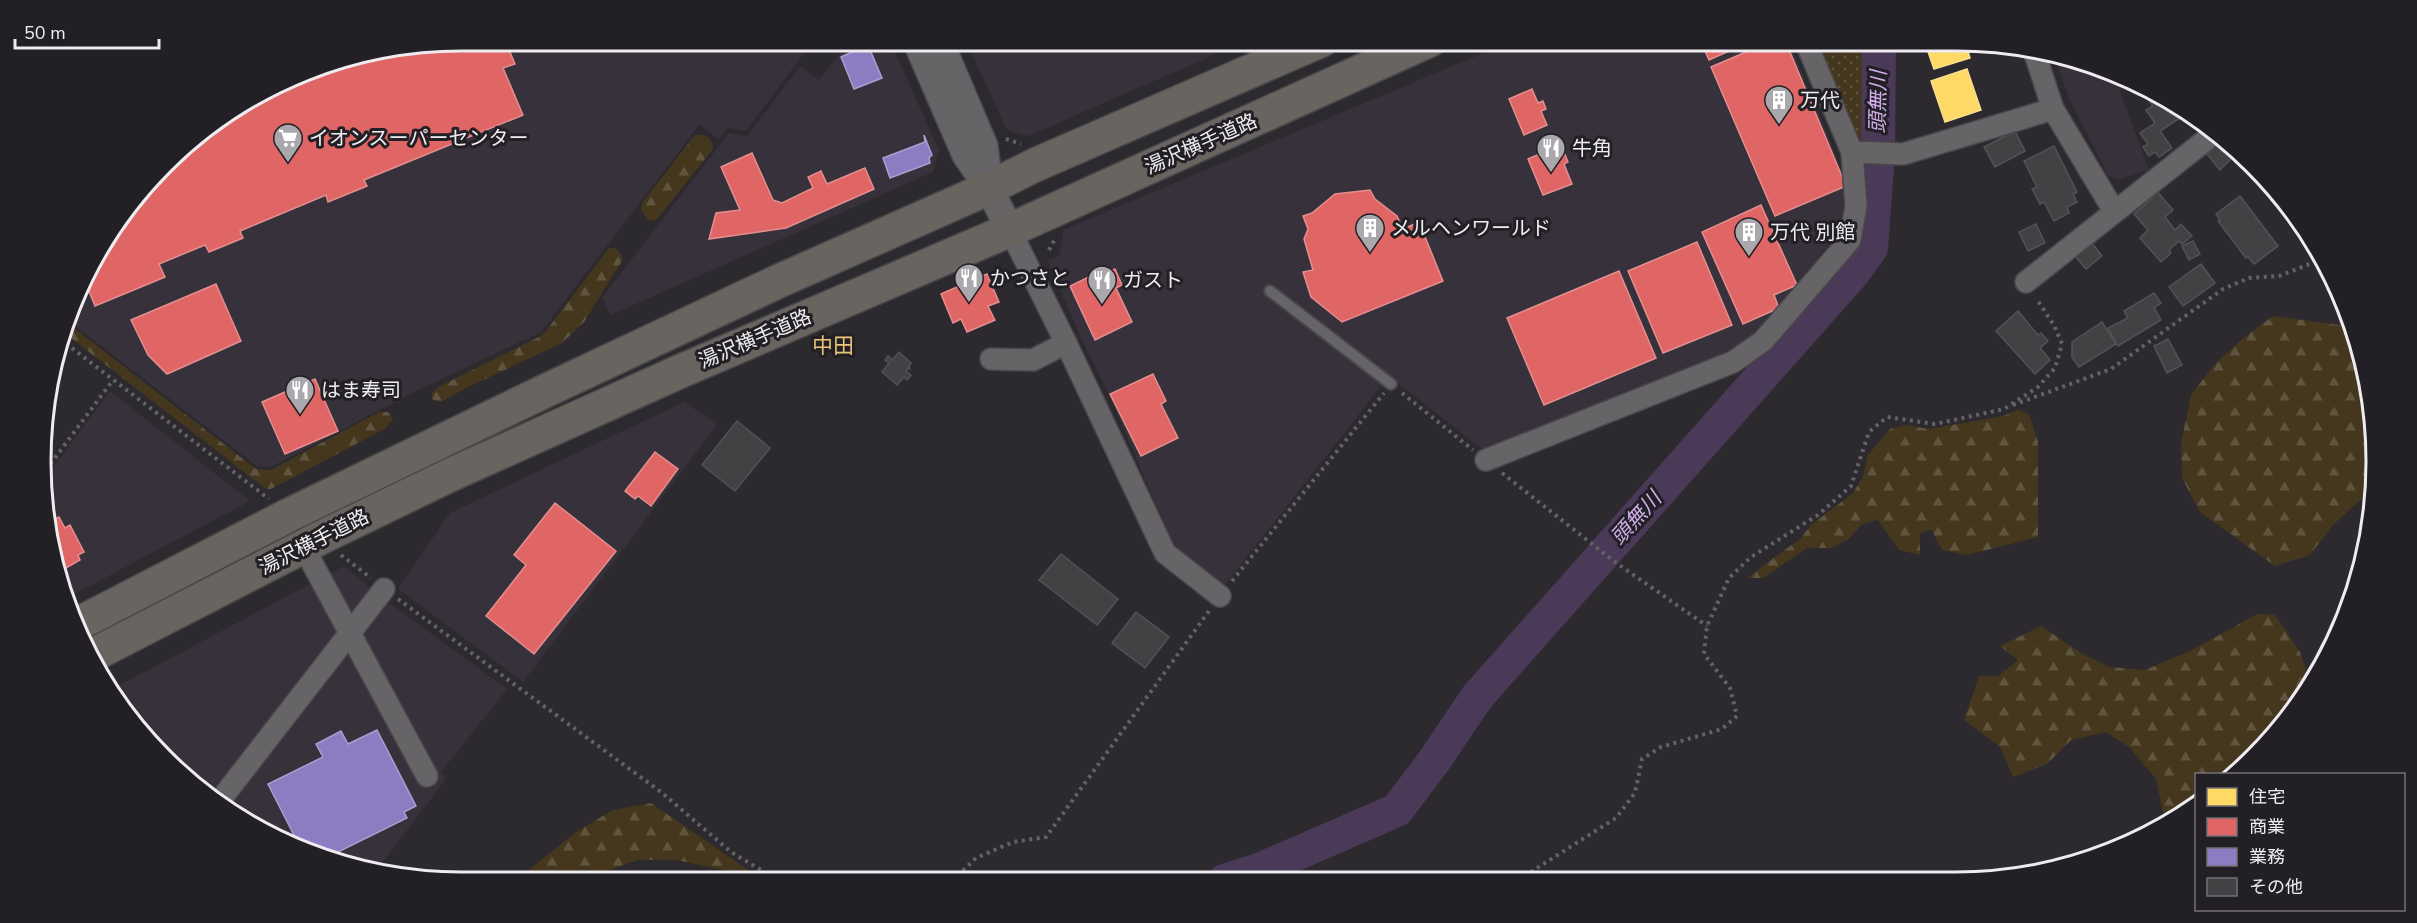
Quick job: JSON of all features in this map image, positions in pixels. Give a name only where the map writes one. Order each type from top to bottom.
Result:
[{"type":"highway","name":"湯沢横手道路","points":[[83,621],[289,514],[779,281],[989,188],[1035,165],[1297,51]]},
{"type":"highway","name":"湯沢横手道路","points":[[98,652],[311,543],[582,414],[1010,230],[1406,51]]},
{"type":"street","points":[[921,51],[966,155],[989,188],[1066,343],[1165,553],[1220,596]]},
{"type":"street","points":[[944,51],[984,146],[989,188]]},
{"type":"street","points":[[1486,460],[1733,362],[1763,341],[1850,240],[1856,206],[1859,153],[1810,51]]},
{"type":"street","points":[[2037,59],[2053,109],[2114,211]]},
{"type":"street","points":[[1859,153],[1903,154],[2053,109]]},
{"type":"street","points":[[2026,282],[2208,138]]},
{"type":"street","points":[[991,359],[1033,360],[1066,343]]},
{"type":"street","points":[[311,543],[311,561],[427,776]]},
{"type":"street","points":[[224,796],[384,589]]},
{"type":"lane","points":[[1269,291],[1391,384]]},
{"type":"path","points":[[1004,138],[1026,146]]},
{"type":"path","points":[[1531,872],[1616,818],[1635,793],[1642,759],[1661,747],[1722,729],[1737,716],[1730,688],[1704,654],[1707,626],[1729,578],[1751,558],[1818,515],[1851,486],[1869,432],[1887,417],[1935,424],[2004,409],[2111,369],[2223,289],[2249,278],[2279,276],[2315,263]]},
{"type":"path","points":[[2004,409],[2038,387],[2055,368],[2062,344],[2054,326],[2026,282]]},
{"type":"path","points":[[68,345],[289,514]]},
{"type":"path","points":[[51,463],[114,380]]},
{"type":"path","points":[[961,872],[976,858],[1012,842],[1046,837],[1220,596],[1391,384]]},
{"type":"path","points":[[311,543],[384,589],[661,792],[731,852],[761,872]]},
{"type":"path","points":[[1591,544],[1707,626]]},
{"type":"shaded area","points":[[462,51],[806,51],[746,131],[728,128],[719,140],[700,124],[541,332],[414,392],[271,467],[257,466],[75,326],[93,280],[120,233],[136,212],[171,171],[233,120],[304,82],[355,65],[408,55]]},
{"type":"shaded area","points":[[842,51],[894,51],[939,150],[933,172],[611,315],[602,298],[729,133],[747,136],[800,66],[819,80]]},
{"type":"shaded area","points":[[971,51],[1223,51],[1028,136],[1007,130]]},
{"type":"shaded area","points":[[1488,51],[1793,51],[1849,188],[1844,223],[1802,282],[1747,346],[1487,453],[1389,376],[1225,585],[1174,547],[1108,392],[1085,347],[1048,261],[1060,255],[1063,230]]},
{"type":"shaded area","points":[[2057,64],[2117,84],[2149,170],[2117,180],[2108,175],[2069,98]]},
{"type":"shaded area","points":[[110,391],[250,501],[74,594],[59,542],[51,470]]},
{"type":"shaded area","points":[[684,402],[717,424],[523,682],[398,589],[450,513]]},
{"type":"shaded area","points":[[344,566],[388,602],[507,689],[441,772],[446,779],[381,864],[304,841],[233,803],[171,752],[118,686]]},
{"type":"green space","points":[[1818,51],[1868,51],[1865,138],[1856,141]]},
{"type":"green space","points":[[695,135],[708,137],[713,149],[658,218],[653,221],[648,220],[641,210],[642,203]]},
{"type":"green space","points":[[609,248],[614,248],[623,259],[584,322],[562,343],[441,402],[432,399],[432,393],[440,386],[539,337]]},
{"type":"green space","points":[[2273,316],[2342,325],[2352,355],[2362,408],[2366,462],[2364,497],[2332,526],[2310,555],[2275,566],[2200,512],[2182,478],[2181,443],[2191,395],[2214,365],[2243,338]]},
{"type":"green space","points":[[74,328],[256,469],[271,470],[379,412],[388,412],[393,419],[386,428],[271,489],[266,489],[71,338]]},
{"type":"green space","points":[[2018,410],[2029,414],[2038,442],[2038,537],[1967,555],[1942,550],[1931,529],[1920,534],[1920,555],[1899,550],[1878,520],[1862,524],[1849,539],[1831,548],[1807,548],[1763,578],[1747,578],[1801,538],[1810,526],[1853,493],[1863,477],[1868,455],[1890,429],[1904,425],[1929,429],[2003,416]]},
{"type":"green space","points":[[2257,614],[2275,615],[2300,652],[2307,673],[2281,711],[2246,752],[2222,773],[2195,773],[2195,795],[2166,814],[2163,813],[2156,779],[2130,748],[2106,732],[2071,740],[2047,764],[2013,777],[2000,747],[1964,720],[1979,676],[1998,676],[2018,660],[2000,646],[2041,626],[2081,653],[2110,667],[2145,670],[2192,650]]},
{"type":"green space","points":[[651,803],[751,872],[732,872],[677,860],[638,860],[604,872],[526,872],[576,832],[613,810]]},
{"type":"building: 住宅","points":[[1928,51],[1968,51],[1970,58],[1934,69]]},
{"type":"building: 住宅","points":[[1967,69],[1981,110],[1945,122],[1931,81]]},
{"type":"building: 商業","name":"イオンスーパーセンター","points":[[510,51],[515,64],[503,68],[523,115],[364,180],[367,186],[328,202],[326,195],[240,231],[243,238],[209,252],[205,245],[159,264],[165,277],[95,306],[88,290],[120,233],[171,171],[233,120],[304,82],[355,65],[435,52]]},
{"type":"building: 商業","points":[[1705,51],[1729,51],[1709,60]]},
{"type":"building: 商業","name":"万代","points":[[1748,51],[1790,51],[1846,186],[1775,216],[1711,67]]},
{"type":"building: 商業","points":[[1532,89],[1538,103],[1543,101],[1546,109],[1541,111],[1547,125],[1524,135],[1509,99]]},
{"type":"building: 商業","name":"牛角","points":[[1561,145],[1568,162],[1564,164],[1572,184],[1543,195],[1528,159]]},
{"type":"building: 商業","points":[[752,153],[773,200],[782,203],[813,188],[808,177],[821,171],[827,184],[865,168],[874,189],[786,228],[709,239],[716,213],[740,210],[721,167]]},
{"type":"building: 商業","name":"メルヘンワールド","points":[[1370,190],[1375,199],[1397,216],[1403,229],[1419,222],[1443,281],[1342,322],[1311,297],[1303,272],[1313,270],[1304,239],[1308,229],[1303,216],[1312,213],[1335,194]]},
{"type":"building: 商業","name":"万代 別館","points":[[1761,205],[1797,285],[1774,295],[1779,308],[1743,324],[1702,232]]},
{"type":"building: 商業","points":[[1697,242],[1732,325],[1663,353],[1628,271]]},
{"type":"building: 商業","name":"ガスト","points":[[1115,269],[1122,285],[1116,288],[1132,322],[1095,340],[1070,286],[1103,270],[1105,274]]},
{"type":"building: 商業","points":[[1619,271],[1656,358],[1544,405],[1507,318]]},
{"type":"building: 商業","name":"かつさと","points":[[987,274],[999,302],[988,306],[995,320],[967,332],[961,319],[953,323],[941,294]]},
{"type":"building: 商業","points":[[216,284],[241,341],[167,374],[148,355],[131,320]]},
{"type":"building: 商業","points":[[1153,374],[1166,401],[1161,404],[1178,438],[1141,456],[1110,394]]},
{"type":"building: 商業","name":"はま寿司","points":[[315,379],[338,431],[285,454],[262,402]]},
{"type":"building: 商業","points":[[655,452],[678,469],[651,506],[638,496],[635,499],[625,491]]},
{"type":"building: 商業","points":[[555,503],[616,551],[534,654],[486,616],[526,565],[514,555]]},
{"type":"building: 商業","points":[[59,517],[65,528],[70,525],[84,552],[78,555],[80,560],[65,568],[59,542],[56,519]]},
{"type":"building: 業務","points":[[854,51],[871,51],[882,78],[854,89],[841,57]]},
{"type":"building: 業務","points":[[924,135],[932,155],[929,158],[930,163],[890,178],[883,158],[925,142]]},
{"type":"building: 業務","points":[[377,730],[416,806],[404,812],[407,818],[337,852],[295,837],[268,784],[323,757],[316,744],[341,731],[348,744]]},
{"type":"building: その他","points":[[2148,99],[2180,118],[2160,131],[2172,148],[2159,157],[2155,152],[2149,156],[2143,147],[2148,144],[2140,133],[2155,123],[2146,110],[2153,106]]},
{"type":"building: その他","points":[[2015,131],[2025,151],[1995,167],[1984,147]]},
{"type":"building: その他","points":[[2054,146],[2077,192],[2073,194],[2077,202],[2067,207],[2069,213],[2054,221],[2044,202],[2040,204],[2032,189],[2037,187],[2024,161]]},
{"type":"building: その他","points":[[2217,146],[2232,158],[2220,170],[2207,154]]},
{"type":"building: その他","points":[[2154,188],[2173,210],[2165,217],[2175,230],[2181,224],[2192,236],[2182,244],[2179,241],[2161,262],[2140,238],[2148,230],[2134,214],[2151,199],[2147,194]]},
{"type":"building: その他","points":[[2240,196],[2278,246],[2254,264],[2248,257],[2246,258],[2218,221],[2220,220],[2216,214]]},
{"type":"building: その他","points":[[2036,224],[2045,243],[2028,251],[2019,232]]},
{"type":"building: その他","points":[[2193,241],[2200,254],[2189,260],[2182,246]]},
{"type":"building: その他","points":[[2092,243],[2102,256],[2086,269],[2075,256]]},
{"type":"building: その他","points":[[2201,264],[2215,283],[2183,306],[2169,287]]},
{"type":"building: その他","points":[[2154,293],[2161,303],[2154,308],[2161,320],[2118,346],[2108,328],[2128,318],[2124,311]]},
{"type":"building: その他","points":[[2018,311],[2038,335],[2041,333],[2048,341],[2040,348],[2050,360],[2035,374],[1996,331]]},
{"type":"building: その他","points":[[2102,322],[2116,344],[2079,367],[2072,357],[2072,342]]},
{"type":"building: その他","points":[[2168,339],[2182,365],[2167,373],[2154,346]]},
{"type":"building: その他","points":[[899,352],[911,363],[910,369],[906,371],[911,375],[907,380],[904,377],[897,385],[882,372],[889,363],[885,360],[888,356],[892,360]]},
{"type":"building: その他","points":[[737,421],[770,448],[735,491],[702,465]]},
{"type":"building: その他","points":[[1061,554],[1118,599],[1097,625],[1039,580]]},
{"type":"building: その他","points":[[1136,612],[1169,637],[1145,668],[1112,643]]},
{"type":"waterway","name":"頭無川","points":[[1253,872],[1397,810],[1434,761],[1477,697],[1853,273],[1871,248],[1878,153],[1879,51]]},
{"type":"place","name":"万代","points":[[1779,126]]},
{"type":"place","name":"イオンスーパーセンター","points":[[288,164]]},
{"type":"place","name":"牛角","points":[[1551,174]]},
{"type":"place","name":"メルヘンワールド","points":[[1370,254]]},
{"type":"place","name":"万代 別館","points":[[1749,258]]},
{"type":"place","name":"かつさと","points":[[969,304]]},
{"type":"place","name":"ガスト","points":[[1102,306]]},
{"type":"place","name":"はま寿司","points":[[300,416]]},
{"type":"district","name":"中田","points":[[833,346]]}]
